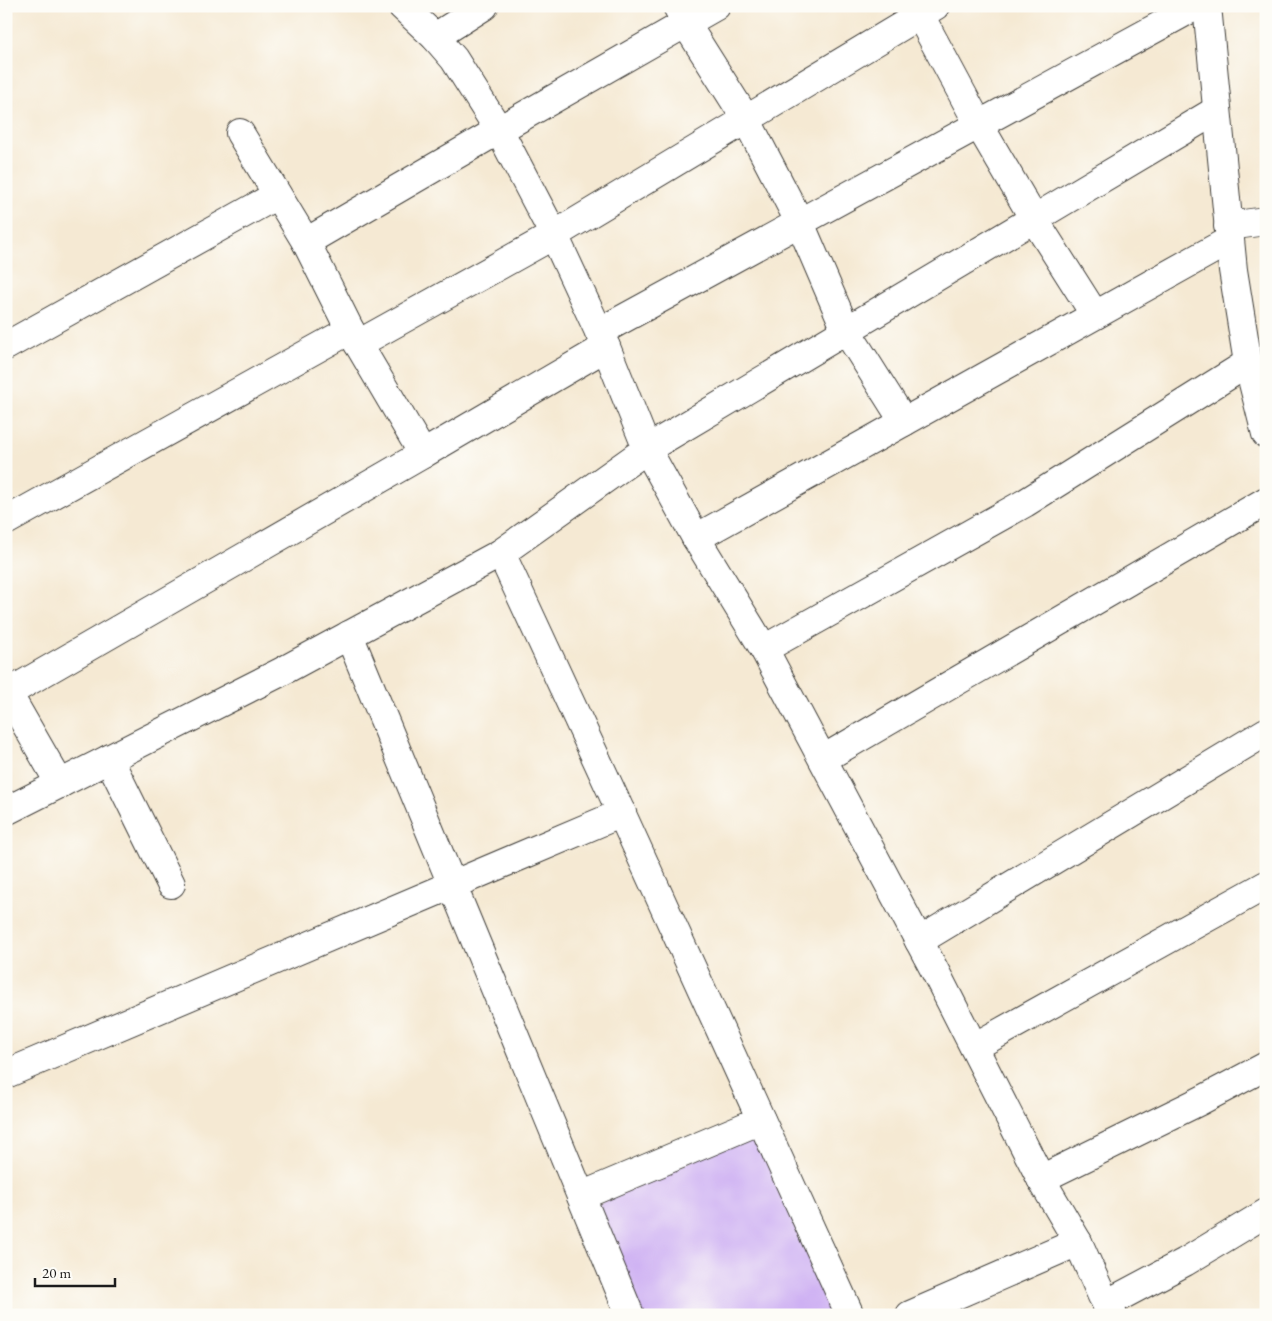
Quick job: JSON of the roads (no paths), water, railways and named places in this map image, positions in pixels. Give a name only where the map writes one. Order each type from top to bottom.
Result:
[{"type":"street","points":[[402,6],[435,37],[454,60],[499,130],[554,235],[603,340],[647,449],[696,538],[764,649],[919,941],[1041,1179],[1078,1242],[1110,1309],[1266,1213]]},
{"type":"street","points":[[435,37],[484,6]]},
{"type":"street","points":[[306,242],[499,130],[681,15],[716,6]]},
{"type":"street","points":[[60,784],[7,692],[423,454],[603,340],[800,223],[1196,6]]},
{"type":"street","points":[[1207,6],[1233,270],[1248,363],[1266,434]]},
{"type":"street","points":[[6,521],[354,337],[554,235],[923,9],[979,125],[1034,219],[1095,315]]},
{"type":"street","points":[[681,15],[746,119],[800,223],[846,330],[904,422]]},
{"type":"street","points":[[6,811],[279,673],[501,553],[647,449],[1217,110]]},
{"type":"street","points":[[240,133],[306,242],[354,337],[423,454]]},
{"type":"street","points":[[6,346],[277,195]]},
{"type":"street","points":[[696,538],[1095,315],[1229,233],[1266,222]]},
{"type":"street","points":[[764,649],[1025,503],[1248,363]]},
{"type":"street","points":[[823,759],[1266,500]]},
{"type":"street","points":[[501,553],[622,813],[850,1315]]},
{"type":"street","points":[[349,636],[630,1315]]},
{"type":"street","points":[[919,941],[1266,732]]},
{"type":"street","points":[[109,759],[171,884]]},
{"type":"street","points":[[6,1074],[622,813]]},
{"type":"street","points":[[974,1047],[1266,885]]},
{"type":"street","points":[[1041,1179],[1200,1101],[1266,1066]]},
{"type":"street","points":[[581,1196],[761,1120]]},
{"type":"street","points":[[910,1315],[1078,1242]]}]
